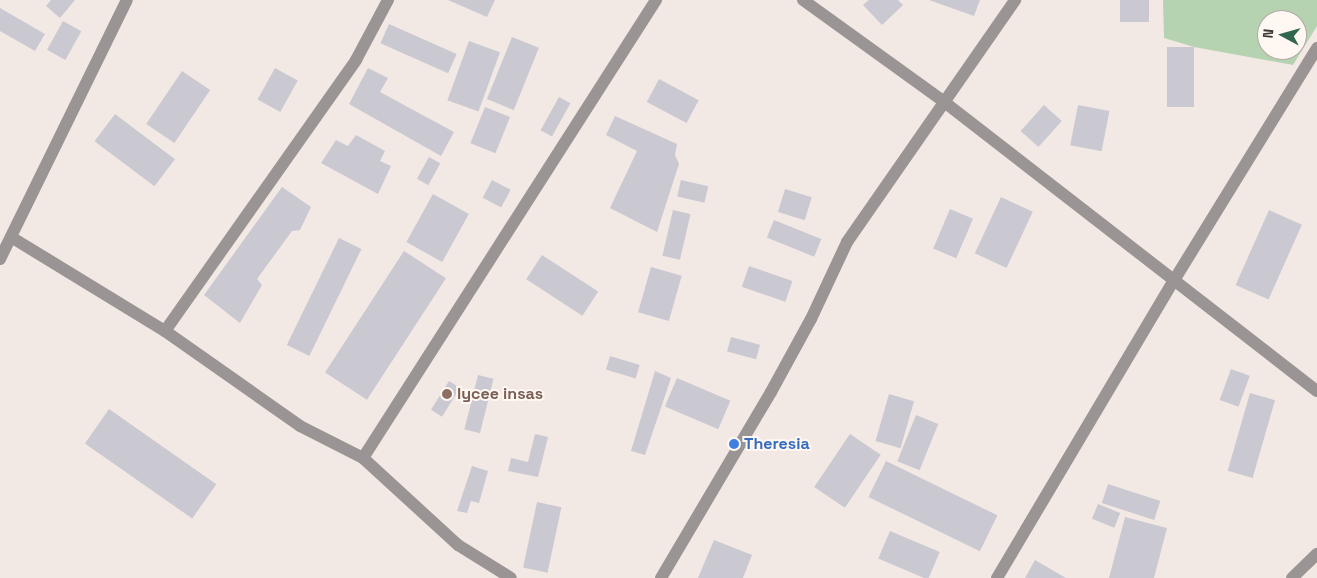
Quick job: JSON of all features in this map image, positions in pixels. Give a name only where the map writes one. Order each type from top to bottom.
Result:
[{"type":"street","points":[[0,259],[127,0]]},
{"type":"street","points":[[165,331],[356,60],[388,0]]},
{"type":"street","points":[[363,458],[656,0]]},
{"type":"street","points":[[803,0],[943,101],[1173,282],[1317,391]]},
{"type":"street","points":[[661,578],[780,376],[847,242],[943,101],[1015,0]]},
{"type":"street","points":[[997,578],[1173,282],[1317,48]]},
{"type":"street","points":[[11,237],[165,331],[300,426],[363,458],[458,545],[511,578]]},
{"type":"street","points":[[1292,578],[1317,554]]},
{"type":"green space","points":[[1163,0],[1317,0],[1317,26],[1307,42],[1307,10],[1257,10],[1257,58],[1194,47],[1164,38]]},
{"type":"green space","points":[[1266,60],[1296,60],[1293,65]]},
{"type":"building","points":[[51,0],[75,0],[60,18],[46,6]]},
{"type":"building","points":[[448,0],[495,0],[487,17]]},
{"type":"building","points":[[869,0],[898,0],[903,5],[882,25],[863,5]]},
{"type":"building","points":[[929,0],[980,0],[974,16]]},
{"type":"building","points":[[1120,0],[1149,0],[1149,22],[1120,22]]},
{"type":"building","points":[[0,8],[45,34],[35,51],[0,31]]},
{"type":"building","points":[[63,21],[81,31],[65,60],[47,50]]},
{"type":"building","points":[[389,24],[457,54],[448,73],[380,43]]},
{"type":"building","points":[[512,37],[539,48],[514,110],[487,99]]},
{"type":"building","points":[[469,41],[500,52],[478,111],[447,100]]},
{"type":"building","points":[[1167,47],[1194,47],[1194,107],[1167,107]]},
{"type":"building","points":[[275,68],[298,81],[280,112],[258,99]]},
{"type":"building","points":[[368,68],[388,78],[380,92],[454,132],[441,156],[349,104]]},
{"type":"building","points":[[182,71],[210,90],[174,143],[146,124]]},
{"type":"building","points":[[659,79],[699,100],[687,123],[647,102]]},
{"type":"building","points":[[559,97],[570,103],[552,137],[541,130]]},
{"type":"building","points":[[1044,105],[1062,121],[1038,147],[1021,131]]},
{"type":"building","points":[[1078,105],[1109,111],[1102,151],[1070,145]]},
{"type":"building","points":[[485,107],[510,117],[495,153],[470,143]]},
{"type":"building","points":[[115,114],[175,159],[154,186],[95,141]]},
{"type":"building","points":[[615,116],[677,144],[675,155],[679,164],[657,232],[610,208],[637,151],[606,135]]},
{"type":"building","points":[[356,135],[385,151],[380,161],[391,166],[378,194],[321,163],[336,140],[348,146]]},
{"type":"building","points":[[429,157],[440,163],[428,185],[417,179]]},
{"type":"building","points":[[492,180],[511,190],[501,208],[483,198]]},
{"type":"building","points":[[681,180],[708,186],[704,203],[677,197]]},
{"type":"building","points":[[282,187],[311,207],[300,230],[292,231],[257,279],[262,285],[240,323],[204,295]]},
{"type":"building","points":[[785,189],[812,197],[805,220],[778,212]]},
{"type":"building","points":[[433,194],[469,214],[442,262],[406,242]]},
{"type":"building","points":[[1001,197],[1033,212],[1007,268],[975,253]]},
{"type":"building","points":[[950,209],[973,219],[956,258],[933,249]]},
{"type":"building","points":[[673,210],[691,214],[680,260],[662,256]]},
{"type":"building","points":[[1269,210],[1302,225],[1269,300],[1236,285]]},
{"type":"building","points":[[774,220],[821,239],[814,257],[767,238]]},
{"type":"building","points":[[339,238],[361,249],[309,356],[287,345]]},
{"type":"building","points":[[404,251],[446,278],[367,400],[325,373]]},
{"type":"building","points":[[542,255],[598,291],[582,316],[526,279]]},
{"type":"building","points":[[749,266],[792,281],[785,302],[742,287]]},
{"type":"building","points":[[651,267],[682,276],[669,321],[638,312]]},
{"type":"building","points":[[731,337],[760,345],[756,359],[727,351]]},
{"type":"building","points":[[610,356],[640,365],[636,378],[606,369]]},
{"type":"building","points":[[1231,369],[1250,376],[1239,407],[1220,400]]},
{"type":"building","points":[[655,371],[671,378],[645,455],[631,451]]},
{"type":"building","points":[[478,375],[494,379],[480,433],[464,429]]},
{"type":"building","points":[[677,378],[730,401],[718,429],[665,407]]},
{"type":"building","points":[[449,381],[460,388],[442,417],[431,410]]},
{"type":"building","points":[[1250,393],[1275,400],[1253,478],[1228,471]]},
{"type":"building","points":[[889,394],[914,401],[900,448],[875,441]]},
{"type":"building","points":[[109,409],[216,484],[192,519],[85,443]]},
{"type":"building","points":[[916,415],[938,424],[920,470],[897,461]]},
{"type":"building","points":[[535,434],[548,437],[538,477],[508,471],[511,458],[528,462]]},
{"type":"building","points":[[850,434],[881,455],[845,508],[814,487]]},
{"type":"building","points":[[886,461],[997,515],[980,551],[868,497]]},
{"type":"building","points":[[472,466],[488,471],[479,503],[471,501],[467,513],[457,511]]},
{"type":"building","points":[[1108,484],[1160,501],[1154,520],[1102,503]]},
{"type":"building","points":[[537,502],[561,507],[548,573],[523,568]]},
{"type":"building","points":[[1098,504],[1120,513],[1114,528],[1092,519]]},
{"type":"building","points":[[1125,517],[1167,528],[1154,578],[1109,578]]},
{"type":"building","points":[[890,531],[940,552],[929,578],[924,578],[878,559]]},
{"type":"building","points":[[714,540],[752,555],[743,578],[698,578]]},
{"type":"building","points":[[1035,560],[1066,578],[1025,578]]},
{"type":"place","name":"lycee insas","points":[[447,394]]},
{"type":"place","name":"Theresia","points":[[734,444]]}]
